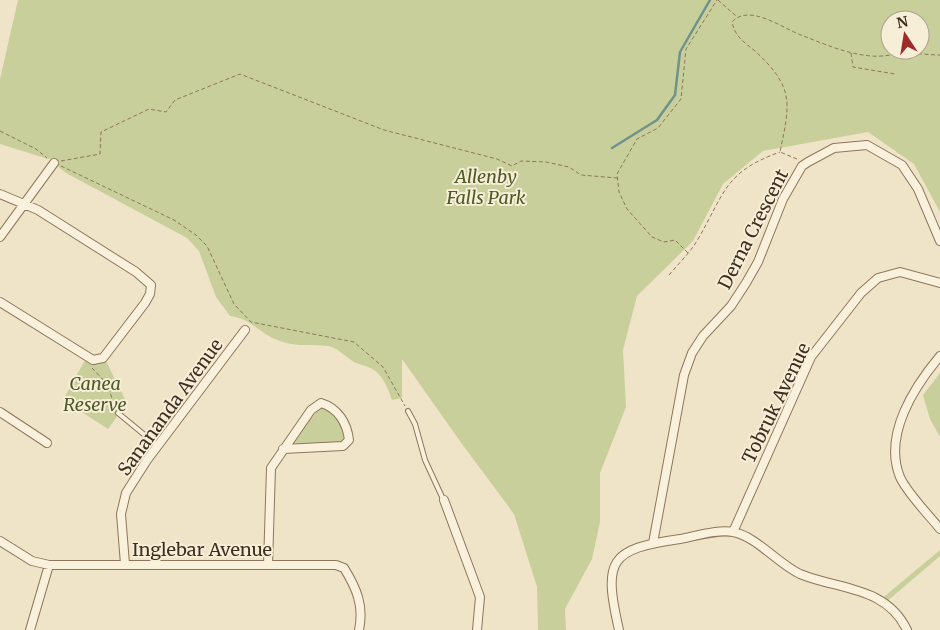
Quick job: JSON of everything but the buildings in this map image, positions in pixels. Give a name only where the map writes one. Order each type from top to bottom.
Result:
[{"type":"street","name":"Derna Crescent","points":[[653,542],[684,375],[692,353],[703,336],[731,306],[746,283],[758,262],[783,199],[802,166],[834,148],[867,145],[902,165],[918,189],[940,241]]},
{"type":"street","points":[[0,237],[54,163]]},
{"type":"street","points":[[0,194],[25,204],[136,272],[151,285],[150,294],[145,303],[103,358],[93,360],[0,302]]},
{"type":"street","name":"Tobruk Avenue","points":[[733,532],[811,357],[861,293],[878,278],[900,272],[940,283]]},
{"type":"street","name":"Sanananda Avenue","points":[[125,564],[121,514],[126,493],[158,446],[245,330]]},
{"type":"street","points":[[940,356],[913,393],[899,424],[894,458],[901,479],[940,529]]},
{"type":"street","points":[[268,565],[270,476],[275,461],[283,449],[311,410],[321,403],[338,411],[348,432],[349,440],[343,446],[283,449]]},
{"type":"street","points":[[0,412],[47,442]]},
{"type":"street","points":[[444,500],[480,597],[477,630]]},
{"type":"street","points":[[618,630],[611,573],[618,558],[631,549],[653,542],[733,532],[748,539],[800,573],[864,591],[888,605],[907,630]]},
{"type":"street","name":"Inglebar Avenue","points":[[0,540],[32,561],[49,565],[336,565],[344,568],[360,599],[362,609],[359,630]]},
{"type":"street","points":[[30,630],[49,565]]},
{"type":"lane","points":[[118,412],[154,440],[158,446]]},
{"type":"lane","points":[[408,412],[415,424],[425,460],[444,500]]},
{"type":"path","points":[[688,252],[675,240],[664,242],[652,237],[627,209],[619,192],[617,174],[637,139],[658,128],[681,99],[686,49],[717,0],[737,17]]},
{"type":"path","points":[[780,152],[788,119],[783,84],[767,63],[734,31],[732,22],[737,17],[743,14],[754,15],[800,35],[851,52],[878,56],[940,55]]},
{"type":"path","points":[[851,52],[853,68],[895,74]]},
{"type":"path","points":[[54,163],[100,154],[101,132],[149,109],[166,112],[175,100],[240,74],[384,130],[497,158],[512,166],[521,161],[546,162],[569,167],[581,175],[617,178]]},
{"type":"path","points":[[0,131],[36,149],[54,163],[174,220],[196,235],[207,246],[234,304],[251,322],[354,342],[383,367],[408,412]]},
{"type":"path","points":[[780,152],[808,162]]},
{"type":"path","points":[[668,275],[697,242],[726,185],[739,172],[780,152]]},
{"type":"path","points":[[88,356],[95,374],[108,386],[114,407],[118,412]]},
{"type":"green space","name":"Allenby Falls Park","points":[[18,0],[940,0],[940,212],[914,164],[868,132],[763,151],[723,184],[693,241],[637,296],[623,350],[626,407],[600,473],[600,522],[592,559],[565,609],[566,630],[538,630],[537,587],[514,514],[402,359],[402,398],[392,400],[385,383],[376,372],[354,362],[334,348],[283,342],[268,336],[246,321],[230,316],[216,297],[199,251],[187,238],[66,173],[57,166],[55,158],[48,159],[0,144],[0,79]]},
{"type":"green space","name":"Canea Reserve","points":[[105,359],[127,403],[108,429],[63,400],[85,360],[96,363]]},
{"type":"green space","points":[[940,373],[940,437],[930,419],[923,395]]},
{"type":"green space","points":[[320,407],[330,411],[338,418],[346,439],[341,443],[294,443],[293,441]]},
{"type":"green space","points":[[940,550],[940,556],[885,603],[880,600]]},
{"type":"waterway","points":[[612,148],[657,120],[675,95],[680,52],[710,0]]}]
